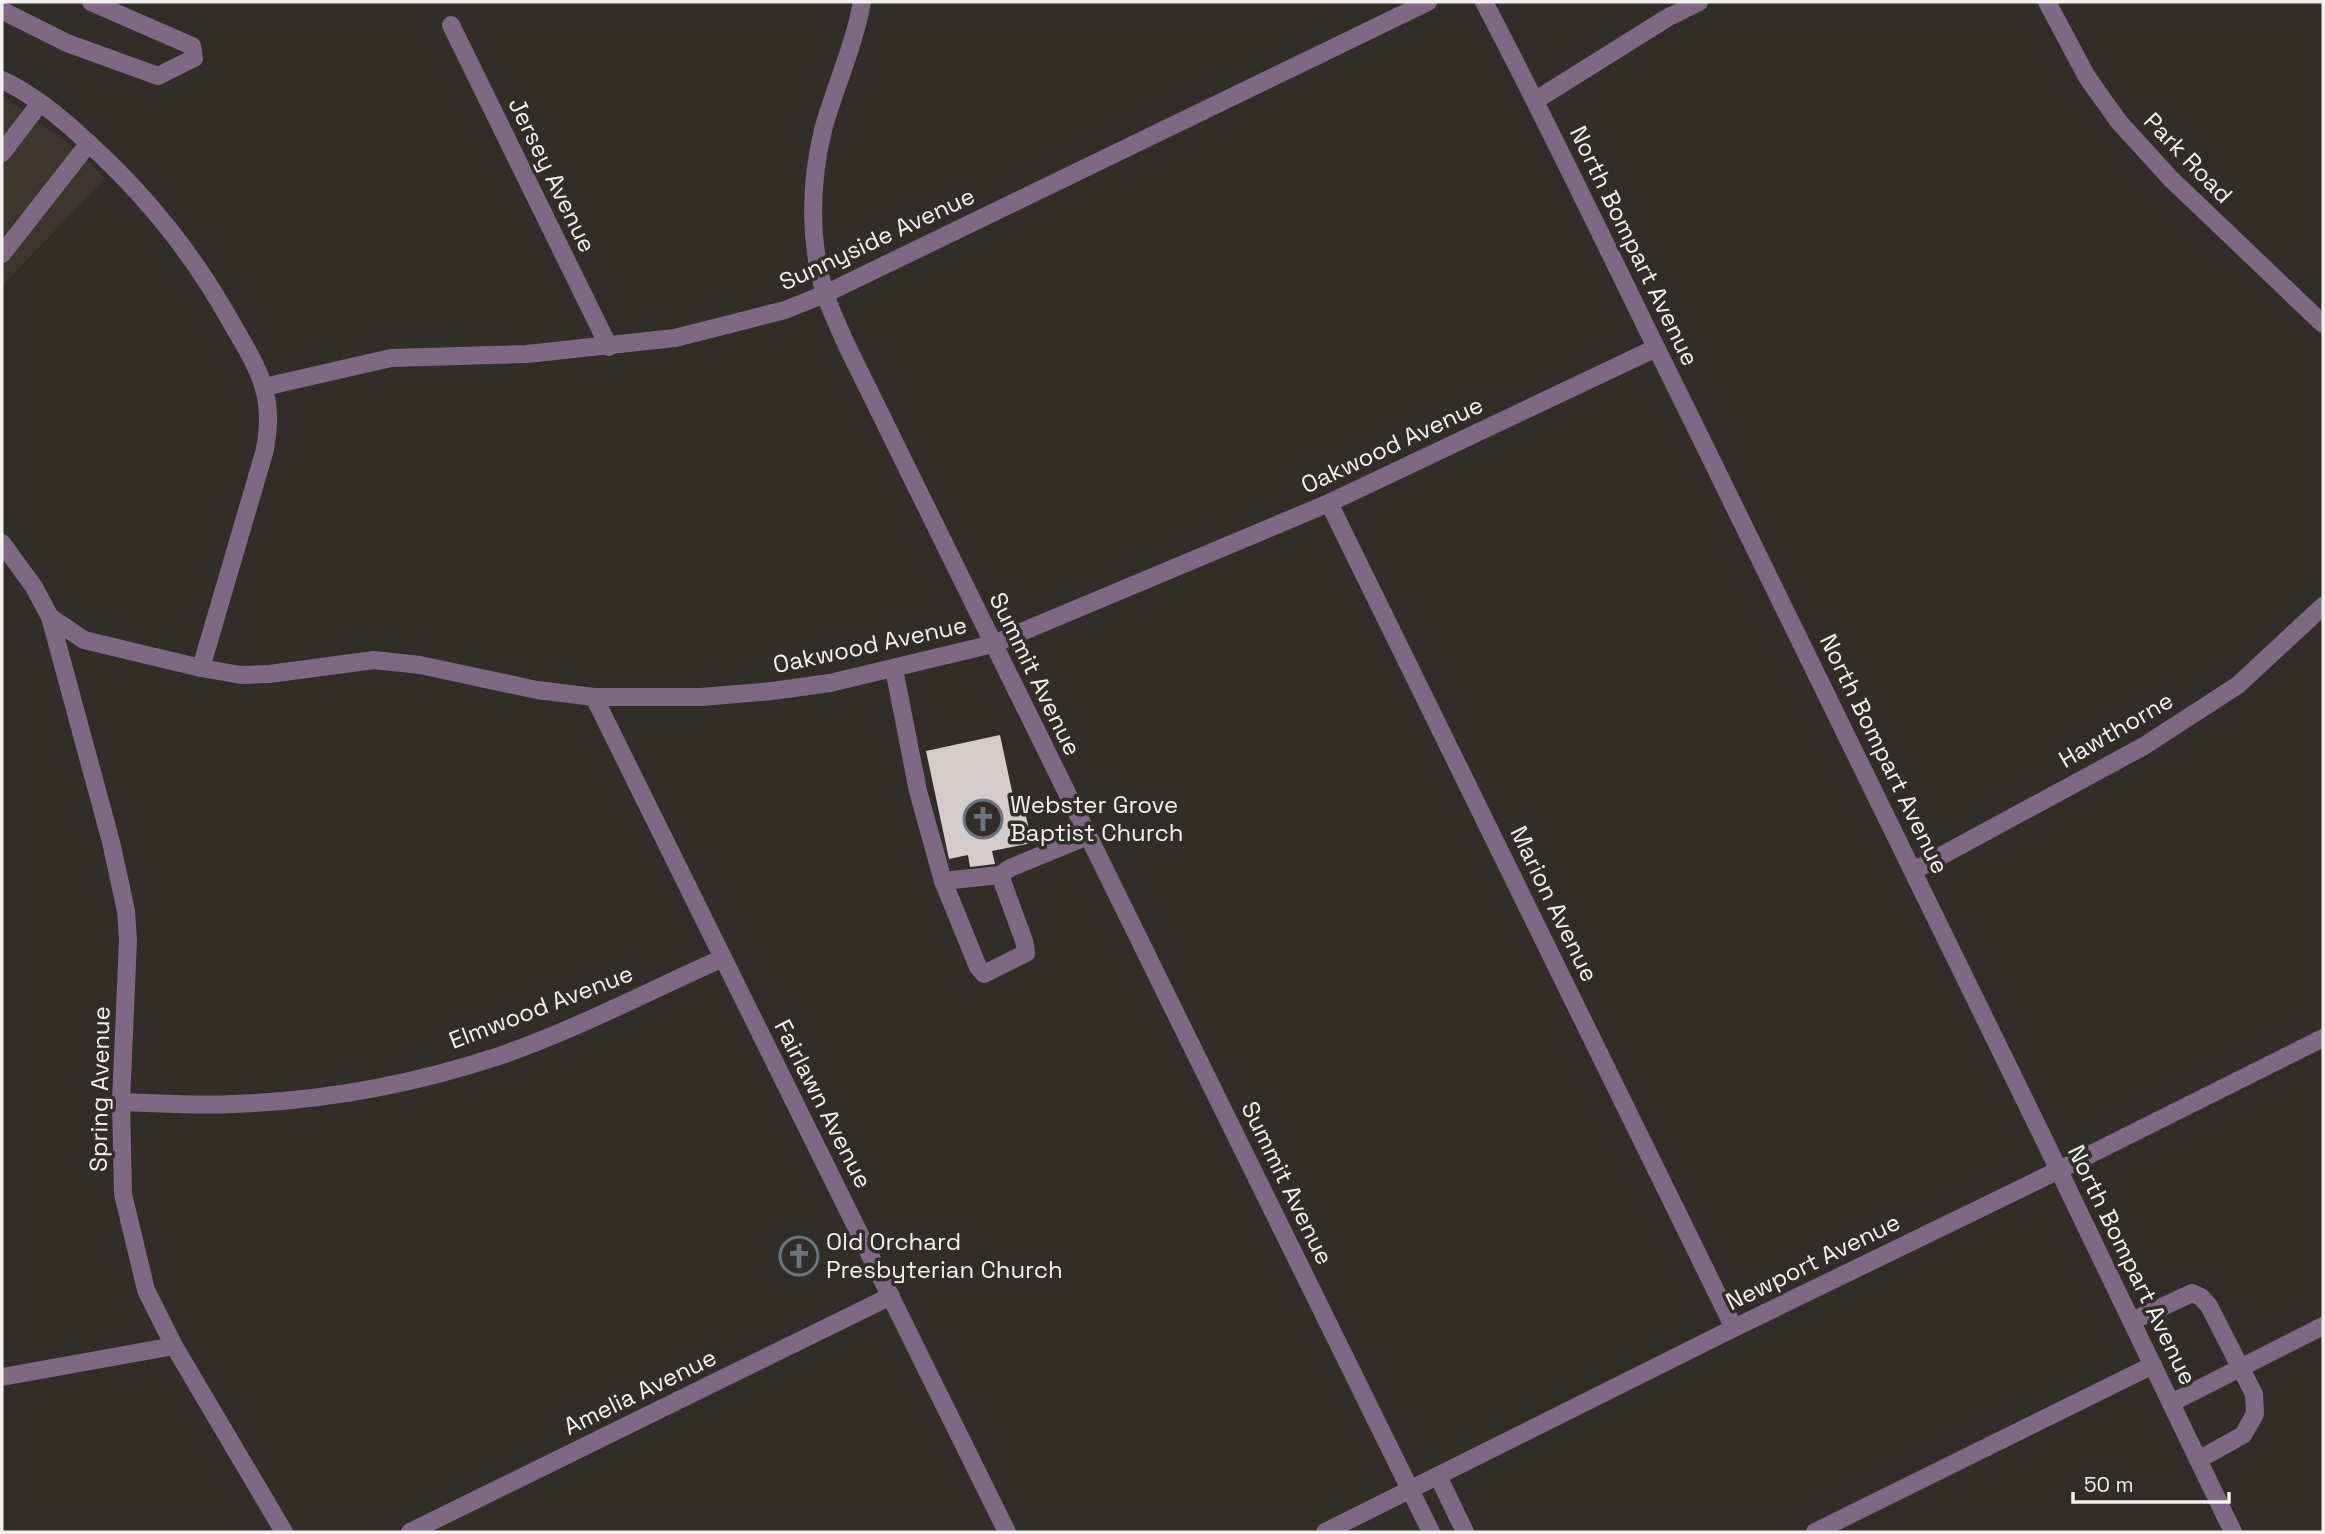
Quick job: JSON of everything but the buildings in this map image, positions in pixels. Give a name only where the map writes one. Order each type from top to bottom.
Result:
[{"type":"street","points":[[4,12],[67,43],[158,76],[194,58],[192,46],[91,2]]},
{"type":"street","name":"Summit Avenue","points":[[862,2],[857,27],[823,129],[815,171],[813,221],[825,294],[846,344],[1431,1532]]},
{"type":"street","name":"Sunnyside Avenue","points":[[264,387],[391,358],[527,354],[675,338],[785,310],[825,294],[1428,2]]},
{"type":"street","name":"North Bompart Avenue","points":[[1485,2],[1536,100],[1915,870],[2233,1532]]},
{"type":"street","points":[[1536,100],[1667,18],[1699,2]]},
{"type":"street","name":"Park Road","points":[[2047,2],[2087,77],[2119,122],[2171,178],[2323,324]]},
{"type":"street","name":"Jersey Avenue","points":[[451,25],[609,347]]},
{"type":"street","points":[[2,80],[40,103],[89,143],[145,198],[195,262],[244,345],[264,387],[268,407],[268,432],[264,453],[201,668]]},
{"type":"street","points":[[2,153],[40,103]]},
{"type":"street","points":[[2,254],[89,143]]},
{"type":"street","name":"Oakwood Avenue","points":[[2,543],[34,587],[50,617],[84,640],[201,668],[241,675],[269,674],[374,660],[420,665],[537,690],[594,697],[701,697],[772,691],[830,684],[993,644],[1329,503],[1656,348]]},
{"type":"street","name":"Marion Avenue","points":[[1329,503],[1734,1328]]},
{"type":"street","name":"Hawthorne","points":[[1915,870],[2144,746],[2238,685],[2323,606]]},
{"type":"street","name":"Spring Avenue","points":[[50,617],[114,855],[126,911],[128,940],[121,1102],[123,1194],[146,1290],[174,1346],[284,1532]]},
{"type":"street","points":[[894,669],[918,791],[943,881],[978,967],[984,974],[1026,953],[1000,875]]},
{"type":"street","name":"Fairlawn Avenue","points":[[594,697],[1007,1532]]},
{"type":"street","points":[[943,881],[1000,875],[1010,868],[1088,836]]},
{"type":"street","name":"Elmwood Avenue","points":[[121,1102],[232,1104],[274,1101],[368,1089],[431,1075],[499,1056],[723,958]]},
{"type":"street","name":"Newport Avenue","points":[[1325,1532],[2323,1038]]},
{"type":"street","points":[[2132,1321],[2192,1293],[2201,1297],[2209,1306],[2254,1394],[2255,1414],[2242,1435],[2198,1460]]},
{"type":"street","name":"Amelia Avenue","points":[[410,1532],[891,1296]]},
{"type":"street","points":[[2171,1403],[2323,1326]]},
{"type":"street","points":[[2,1377],[174,1346]]},
{"type":"street","points":[[1815,1532],[2153,1365]]},
{"type":"street","points":[[1438,1476],[1465,1532]]},
{"type":"shaded area","points":[[2,96],[68,143],[105,178],[2,286]]},
{"type":"place","name":"Webster Grove Baptist Church","points":[[983,819]]},
{"type":"place","name":"Old Orchard Presbyterian Church","points":[[799,1256]]}]
